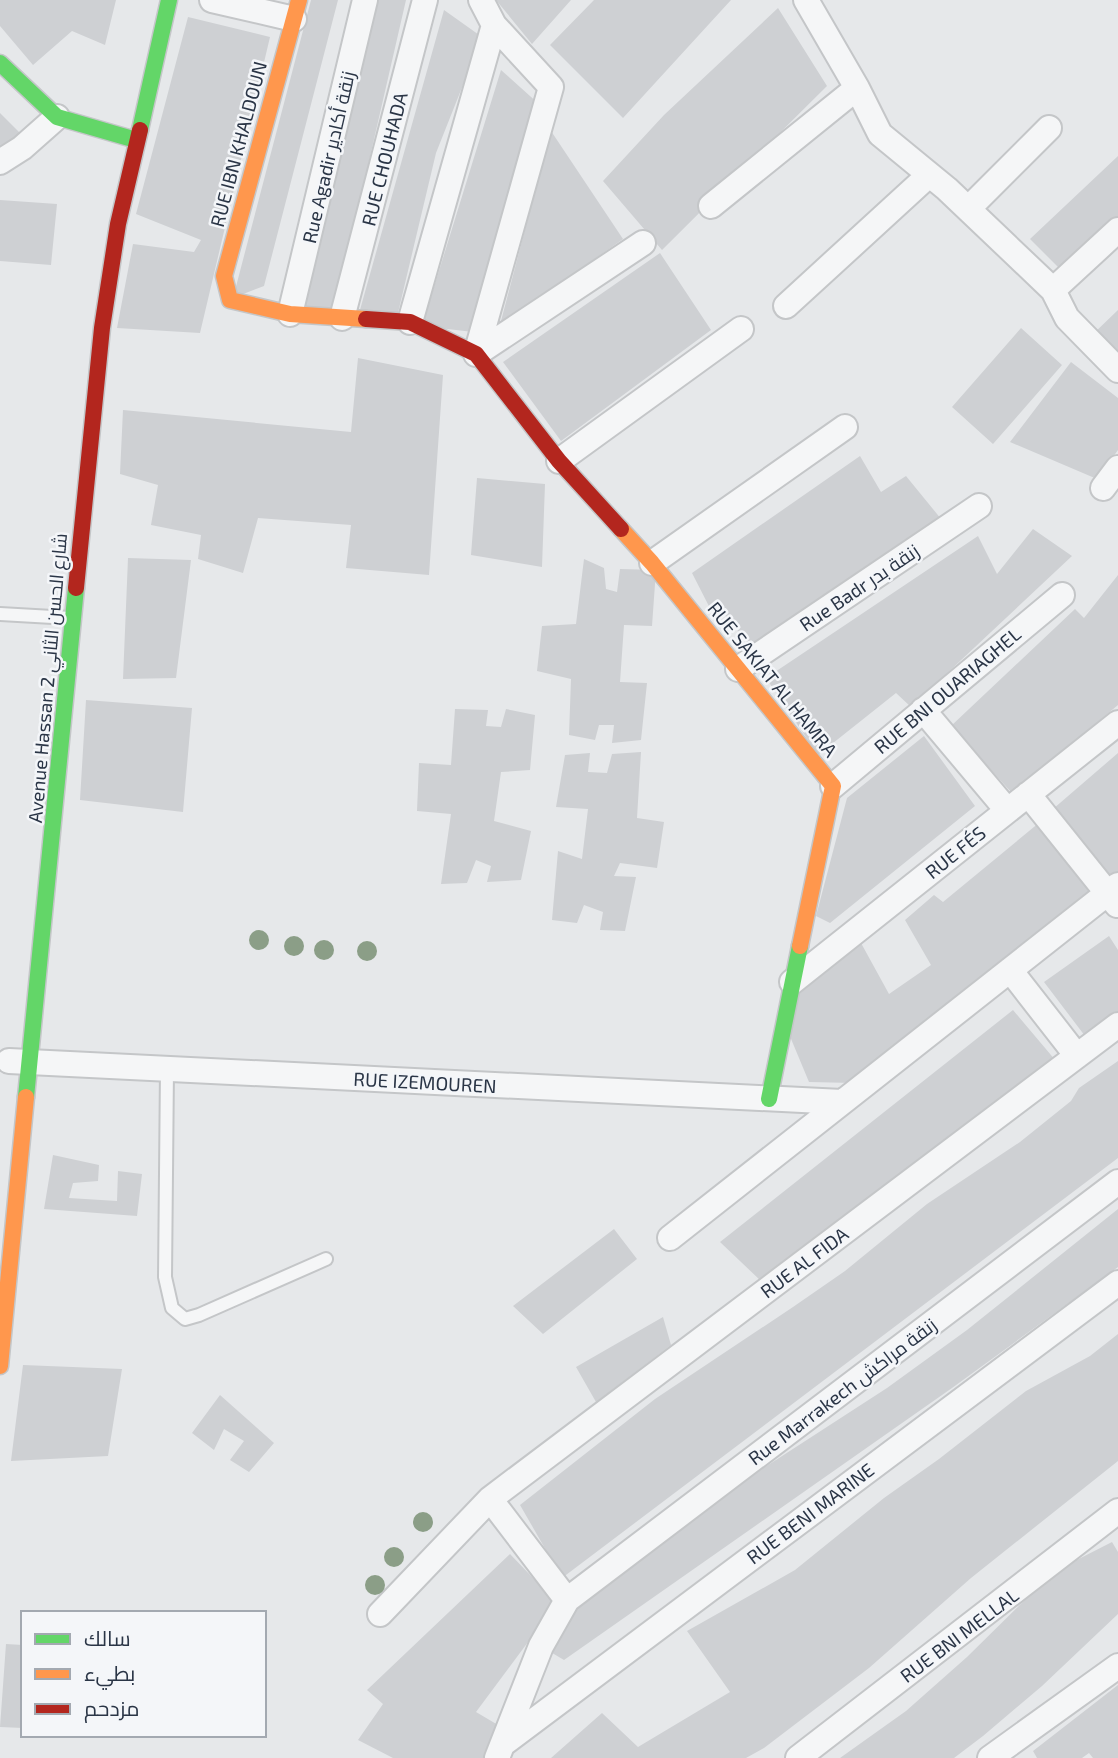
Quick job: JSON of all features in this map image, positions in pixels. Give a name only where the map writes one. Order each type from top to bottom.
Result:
[{"type":"street","name":"Avenue Hassan 2 شارع الحسن الثاني","points":[[0,1366],[11,1061],[55,817],[102,328],[118,224],[169,0]]},
{"type":"street","points":[[212,0],[297,10]]},
{"type":"street","name":"Rue Agadir زنقة أكادير","points":[[290,314],[365,0]]},
{"type":"street","name":"RUE CHOUHADA","points":[[342,318],[425,0]]},
{"type":"street","points":[[476,354],[551,87],[494,25],[481,0]]},
{"type":"street","points":[[806,0],[857,88],[880,134],[968,209],[1053,290],[1067,318],[1118,370]]},
{"type":"street","name":"RUE IBN KHALDOUN","points":[[290,314],[230,300],[224,276],[297,10]]},
{"type":"street","points":[[410,322],[494,25]]},
{"type":"street","points":[[0,63],[57,117],[136,140]]},
{"type":"street","points":[[711,206],[857,88]]},
{"type":"street","points":[[0,162],[22,148],[57,117]]},
{"type":"street","points":[[968,209],[1049,128]]},
{"type":"street","points":[[786,306],[929,175]]},
{"type":"street","points":[[1053,290],[1118,230]]},
{"type":"street","points":[[476,354],[643,243]]},
{"type":"street","points":[[290,314],[410,322],[476,354]]},
{"type":"street","points":[[559,461],[741,329]]},
{"type":"street","name":"RUE SAKIAT AL HAMRA","points":[[476,354],[559,461],[652,563],[832,786],[769,1099]]},
{"type":"street","points":[[652,563],[845,427]]},
{"type":"street","points":[[1103,488],[1118,468]]},
{"type":"street","name":"Rue Badr زنقة بدر","points":[[738,669],[979,506]]},
{"type":"street","name":"RUE BNI OUARIAGHEL","points":[[832,786],[1062,595]]},
{"type":"street","points":[[923,710],[1007,810]]},
{"type":"street","name":"RUE FÉS","points":[[792,982],[1118,723]]},
{"type":"street","points":[[670,1238],[1010,970],[1115,895],[1028,794]]},
{"type":"street","points":[[32,815],[55,817]]},
{"type":"street","points":[[1010,970],[1077,1056]]},
{"type":"street","name":"RUE AL FIDA","points":[[380,1614],[490,1499],[1118,1025]]},
{"type":"street","name":"RUE IZEMOUREN","points":[[11,1061],[842,1102]]},
{"type":"street","name":"Rue Marrakech زنقة مراكش","points":[[566,1600],[1118,1182]]},
{"type":"street","name":"RUE BENI MARINE","points":[[500,1751],[1118,1283]]},
{"type":"street","points":[[490,1499],[566,1600],[541,1646],[500,1751]]},
{"type":"street","name":"RUE BNI MELLAL","points":[[798,1758],[1115,1519]]},
{"type":"street","points":[[990,1758],[1118,1666]]},
{"type":"lane","points":[[0,614],[74,618]]},
{"type":"lane","points":[[167,1069],[164,1277],[172,1308],[185,1319],[199,1315],[326,1259]]},
{"type":"building","points":[[0,0],[116,0],[105,45],[72,31],[33,65],[0,26]]},
{"type":"building","points":[[311,0],[338,0],[264,286],[233,298]]},
{"type":"building","points":[[372,0],[406,0],[334,313],[292,305]]},
{"type":"building","points":[[496,0],[571,0],[532,44]]},
{"type":"building","points":[[594,0],[731,0],[623,118],[550,45]]},
{"type":"building","points":[[778,8],[827,86],[662,250],[603,181],[664,115]]},
{"type":"building","points":[[444,10],[482,37],[436,153],[397,317],[358,317]]},
{"type":"building","points":[[188,17],[270,37],[200,333],[117,328],[133,244],[194,252],[201,240],[136,214]]},
{"type":"building","points":[[501,70],[540,105],[473,332],[422,326]]},
{"type":"building","points":[[0,113],[20,133],[0,153]]},
{"type":"building","points":[[551,131],[623,239],[508,320],[501,321]]},
{"type":"building","points":[[1118,156],[1118,216],[1062,271],[1030,239]]},
{"type":"building","points":[[0,200],[57,204],[51,265],[0,261]]},
{"type":"building","points":[[660,253],[711,330],[561,441],[503,362]]},
{"type":"building","points":[[1118,310],[1118,360],[1091,336]]},
{"type":"building","points":[[1021,328],[1062,365],[993,444],[952,407]]},
{"type":"building","points":[[358,358],[443,375],[429,575],[346,568],[351,525],[258,518],[243,573],[198,559],[201,535],[151,525],[158,485],[120,474],[123,410],[351,432]]},
{"type":"building","points":[[1071,362],[1118,398],[1118,450],[1097,479],[1010,442]]},
{"type":"building","points":[[860,456],[881,492],[906,476],[946,525],[755,652],[725,615],[715,618],[692,573]]},
{"type":"building","points":[[477,478],[545,484],[542,567],[471,555]]},
{"type":"building","points":[[1033,529],[1072,556],[911,707],[896,693],[818,755],[766,678],[978,536],[997,574]]},
{"type":"building","points":[[128,558],[191,560],[176,678],[123,679]]},
{"type":"building","points":[[584,559],[604,568],[606,589],[617,592],[620,569],[656,570],[652,626],[624,625],[620,682],[647,683],[641,740],[612,743],[614,725],[599,725],[595,740],[569,735],[571,679],[537,671],[542,626],[576,624]]},
{"type":"building","points":[[1118,575],[1118,705],[1012,793],[951,726],[1075,609],[1084,618]]},
{"type":"building","points":[[86,700],[192,708],[183,812],[80,800]]},
{"type":"building","points":[[455,709],[488,710],[486,726],[501,727],[506,709],[535,715],[530,770],[501,772],[494,821],[531,831],[521,880],[487,882],[491,866],[476,860],[467,883],[441,884],[451,814],[417,811],[419,763],[451,765]]},
{"type":"building","points":[[924,736],[975,806],[830,923],[816,916],[847,798]]},
{"type":"building","points":[[641,752],[637,818],[664,822],[657,868],[620,863],[614,876],[636,877],[625,931],[600,930],[603,912],[584,905],[577,923],[552,920],[558,851],[582,859],[588,809],[556,807],[565,755],[590,753],[588,772],[607,773],[612,754]]},
{"type":"building","points":[[1118,753],[1118,877],[1114,881],[1053,809]]},
{"type":"building","points":[[1040,822],[1096,891],[854,1083],[809,1082],[789,1034],[795,995],[861,943],[889,994],[931,965],[905,920],[934,895],[943,902]]},
{"type":"building","points":[[1109,936],[1118,950],[1118,1012],[1085,1036],[1044,982]]},
{"type":"building","points":[[1013,1010],[1056,1061],[761,1281],[720,1242]]},
{"type":"building","points":[[1118,1061],[1118,1158],[562,1578],[520,1505],[655,1399],[845,1271],[927,1204],[1020,1142],[1071,1101],[1079,1088]]},
{"type":"building","points":[[53,1155],[99,1165],[98,1181],[73,1183],[69,1198],[117,1201],[118,1171],[142,1174],[137,1216],[44,1209]]},
{"type":"building","points":[[1118,1209],[1118,1267],[952,1388],[564,1660],[537,1644],[567,1610],[762,1469],[887,1388],[967,1330]]},
{"type":"building","points":[[614,1229],[637,1259],[543,1334],[513,1306]]},
{"type":"building","points":[[663,1317],[671,1345],[596,1402],[576,1367]]},
{"type":"building","points":[[1118,1334],[1118,1461],[971,1578],[869,1668],[764,1748],[746,1758],[551,1758],[602,1713],[638,1747],[730,1692],[687,1631],[795,1570],[884,1498],[1026,1391],[1090,1356]]},
{"type":"building","points":[[23,1365],[122,1369],[108,1456],[11,1461]]},
{"type":"building","points":[[220,1395],[274,1443],[249,1472],[230,1460],[244,1441],[224,1429],[214,1450],[192,1433]]},
{"type":"building","points":[[1112,1542],[1118,1552],[1118,1614],[1042,1686],[983,1736],[954,1758],[840,1758],[906,1711],[1061,1568]]},
{"type":"building","points":[[510,1554],[557,1603],[476,1712],[498,1725],[487,1758],[393,1758],[358,1740],[383,1704],[367,1690]]},
{"type":"building","points":[[6,1644],[21,1645],[21,1728],[0,1727]]},
{"type":"building","points":[[1118,1685],[1118,1758],[1093,1758],[1089,1753],[1082,1758],[1037,1758],[1033,1751]]},
{"type":"traffic: fast","points":[[140,130],[169,0]]},
{"type":"traffic: fast","points":[[0,63],[57,117],[136,140]]},
{"type":"traffic: fast","points":[[26,1097],[76,588]]},
{"type":"traffic: fast","points":[[769,1099],[800,946]]},
{"type":"traffic: slow","points":[[299,0],[224,276],[230,300],[290,314],[366,319]]},
{"type":"traffic: slow","points":[[621,529],[652,563],[833,786],[800,946]]},
{"type":"traffic: slow","points":[[0,1366],[26,1097]]},
{"type":"traffic: jam","points":[[76,588],[102,328],[118,224],[140,130]]},
{"type":"traffic: jam","points":[[366,319],[410,322],[476,354],[559,461],[621,529]]}]
